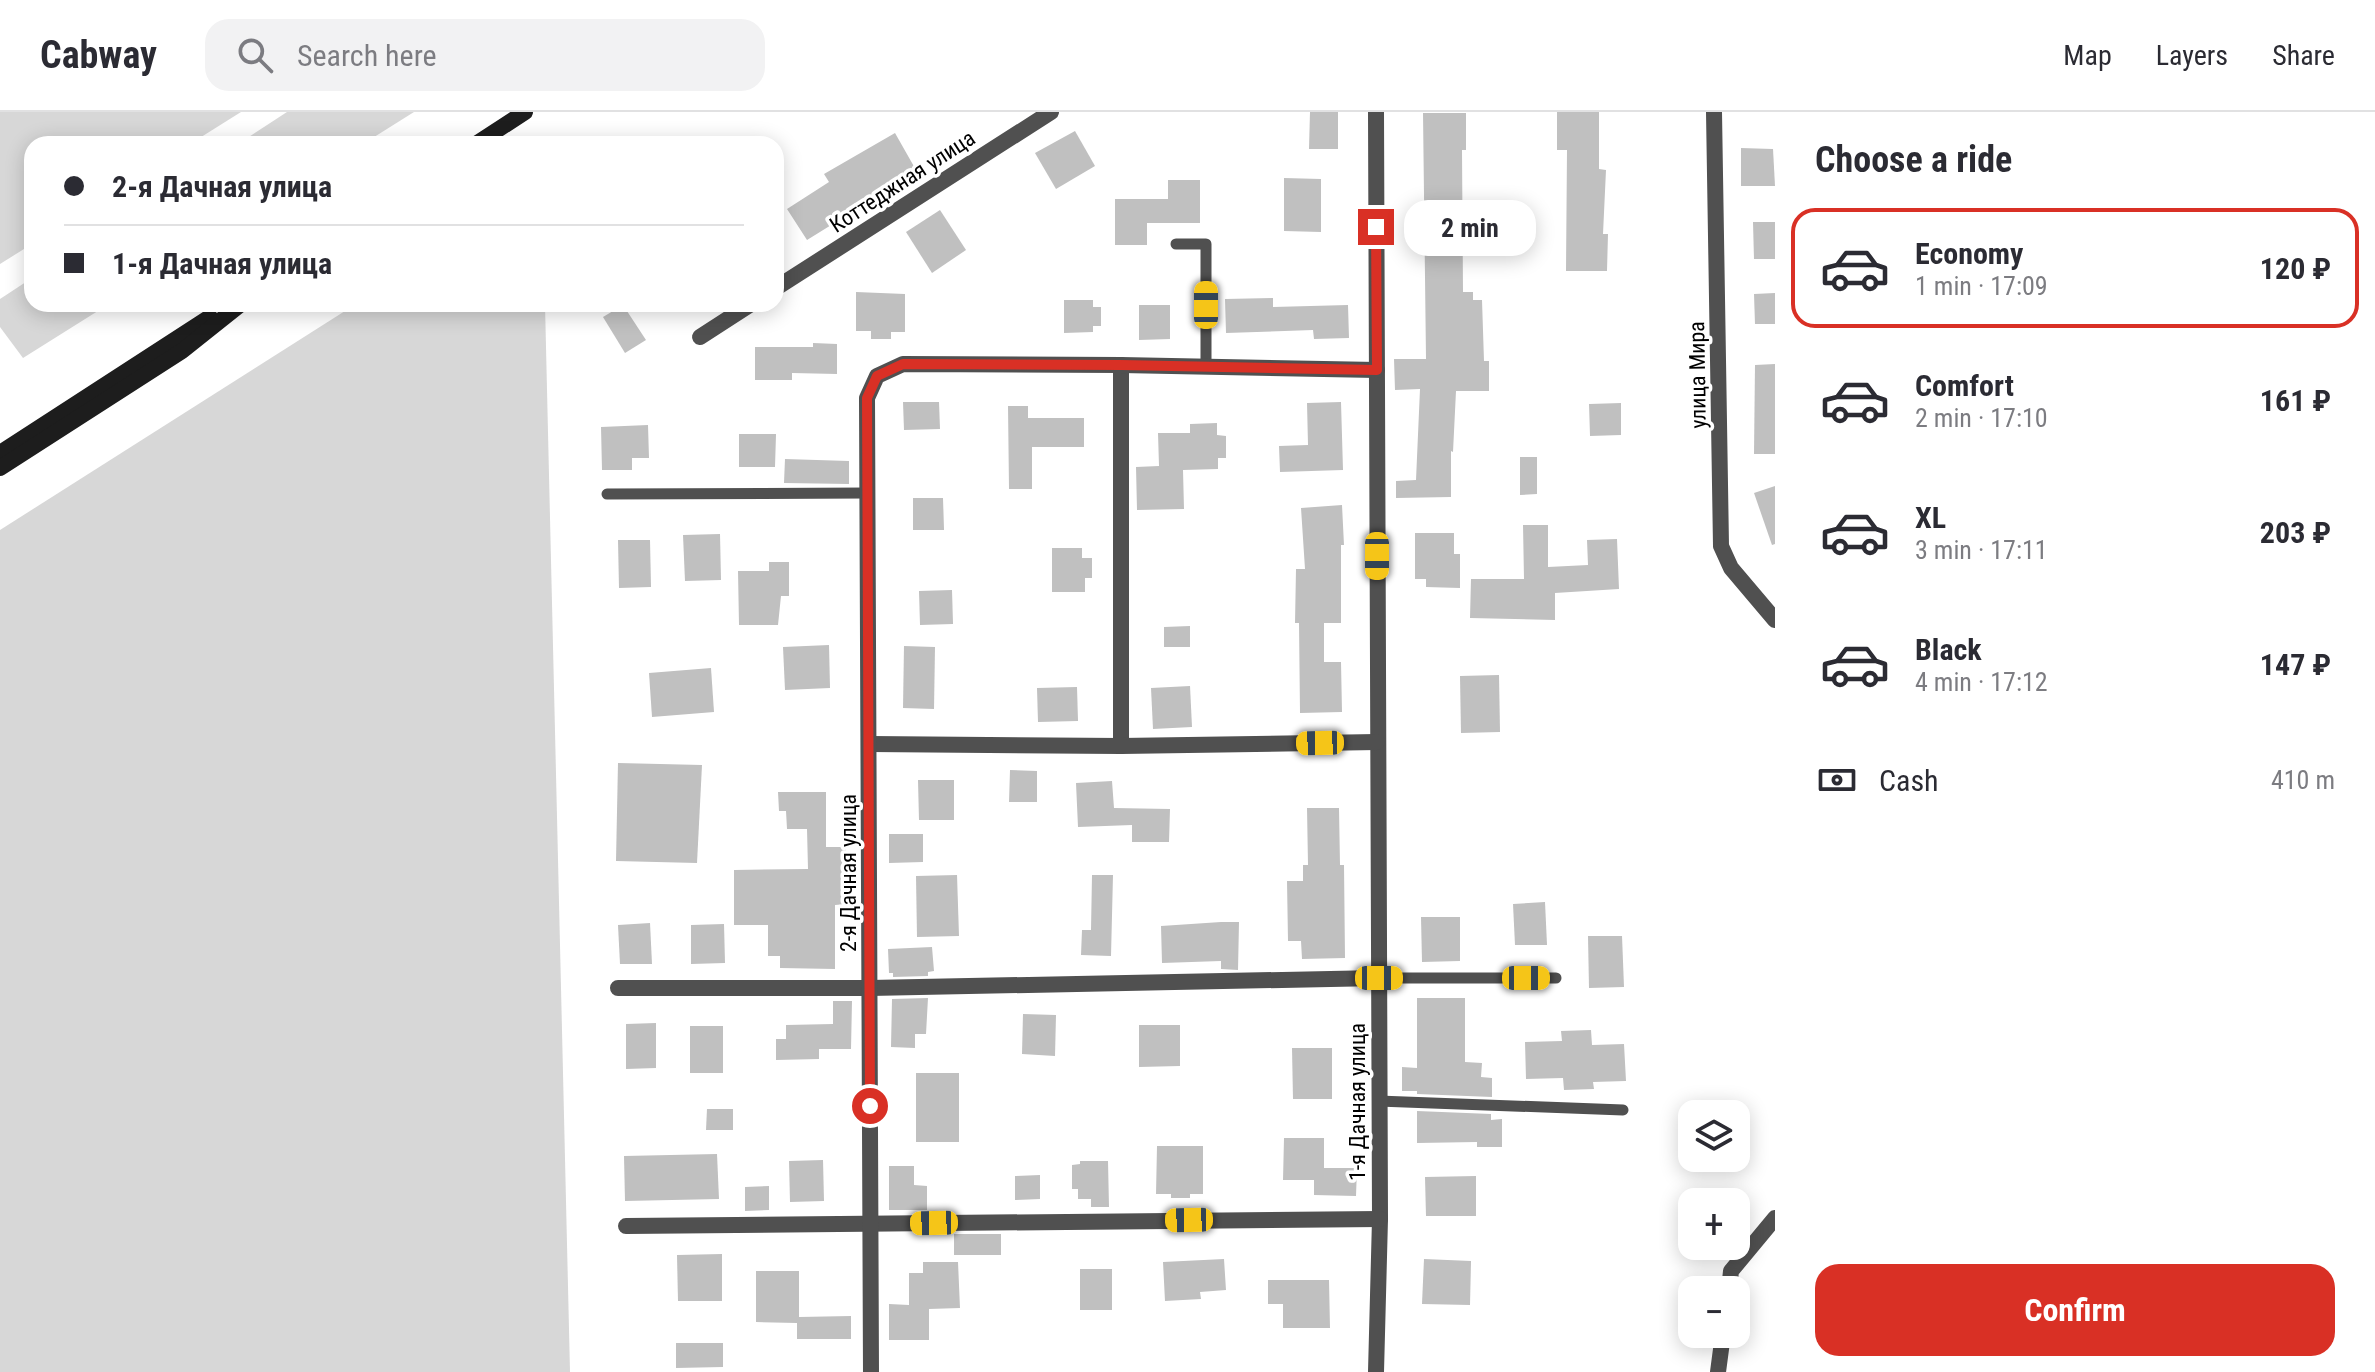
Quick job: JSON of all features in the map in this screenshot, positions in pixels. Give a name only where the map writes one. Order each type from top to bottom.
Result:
[{"type":"main road","points":[[488,136],[525,112]]},
{"type":"main road","points":[[0,453],[217,312]]},
{"type":"main road","points":[[0,468],[182,351],[231,312]]},
{"type":"street","name":"Коттеджная улица","points":[[784,283],[1051,112]]},
{"type":"street","name":"1-я Дачная улица","points":[[1376,112],[1380,1219],[1376,1372]]},
{"type":"street","name":"улица Мира","points":[[1714,112],[1721,546],[1731,568],[1775,620]]},
{"type":"street","points":[[700,337],[739,312]]},
{"type":"street","name":"2-я Дачная улица","points":[[871,1372],[867,398],[877,376],[903,364],[1121,365]]},
{"type":"street","points":[[1121,746],[1121,365],[1377,370]]},
{"type":"street","points":[[870,744],[1121,746],[1377,742]]},
{"type":"street","points":[[618,988],[870,988],[1379,978]]},
{"type":"street","points":[[1730,1276],[1731,1271],[1775,1218]]},
{"type":"street","points":[[626,1226],[1380,1219]]},
{"type":"street","points":[[1718,1372],[1721,1348]]},
{"type":"lane","points":[[1176,244],[1206,244],[1206,366]]},
{"type":"lane","points":[[607,494],[868,493]]},
{"type":"lane","points":[[1379,978],[1556,978]]},
{"type":"lane","points":[[1378,1101],[1623,1110]]},
{"type":"shaded area","points":[[0,112],[241,112],[203,136],[24,136],[24,249],[0,264]]},
{"type":"shaded area","points":[[287,112],[414,112],[376,136],[250,136]]},
{"type":"shaded area","points":[[24,283],[24,312],[96,312],[23,358],[0,327],[0,299]]},
{"type":"shaded area","points":[[343,312],[545,312],[570,1372],[0,1372],[0,530]]},
{"type":"building","points":[[1310,112],[1338,112],[1338,149],[1309,149]]},
{"type":"building","points":[[1557,112],[1599,112],[1599,169],[1606,170],[1603,234],[1608,234],[1607,271],[1566,271],[1567,150],[1557,150]]},
{"type":"building","points":[[1423,113],[1466,113],[1466,150],[1462,150],[1463,292],[1473,292],[1473,300],[1482,300],[1484,361],[1489,361],[1489,391],[1456,391],[1451,497],[1396,498],[1396,481],[1416,480],[1420,389],[1395,390],[1394,359],[1426,359]]},
{"type":"building","points":[[1075,131],[1095,166],[1056,189],[1035,153]]},
{"type":"building","points":[[895,133],[916,170],[862,202],[865,208],[850,217],[849,214],[807,240],[787,209],[829,182],[824,174]]},
{"type":"building","points":[[1741,148],[1773,149],[1775,186],[1741,186]]},
{"type":"building","points":[[1284,178],[1321,179],[1321,232],[1284,231]]},
{"type":"building","points":[[1168,180],[1200,180],[1200,223],[1147,223],[1147,245],[1115,245],[1115,199],[1168,199]]},
{"type":"building","points":[[940,210],[966,250],[932,273],[906,232]]},
{"type":"building","points":[[1753,222],[1775,222],[1775,259],[1754,259]]},
{"type":"building","points":[[856,292],[905,294],[905,332],[891,332],[891,339],[871,339],[871,331],[856,331]]},
{"type":"building","points":[[1775,293],[1775,324],[1755,324],[1754,294]]},
{"type":"building","points":[[1273,298],[1273,307],[1348,305],[1349,338],[1314,339],[1313,330],[1226,333],[1225,299]]},
{"type":"building","points":[[1064,300],[1093,300],[1093,307],[1101,307],[1101,326],[1093,326],[1093,332],[1064,333]]},
{"type":"building","points":[[1139,305],[1170,305],[1170,339],[1139,340]]},
{"type":"building","points":[[611,312],[628,312],[646,340],[625,353],[603,317]]},
{"type":"building","points":[[813,343],[837,344],[837,374],[792,373],[792,380],[755,380],[755,347],[813,347]]},
{"type":"building","points":[[1775,364],[1775,454],[1754,454],[1755,365]]},
{"type":"building","points":[[903,402],[939,402],[940,429],[904,430]]},
{"type":"building","points":[[1341,402],[1343,470],[1280,472],[1279,446],[1308,445],[1307,403]]},
{"type":"building","points":[[1621,403],[1621,435],[1590,436],[1589,404]]},
{"type":"building","points":[[1008,406],[1028,406],[1028,418],[1084,418],[1084,447],[1032,447],[1032,489],[1009,489]]},
{"type":"building","points":[[1217,423],[1217,435],[1226,436],[1226,458],[1218,458],[1218,469],[1183,470],[1184,509],[1137,510],[1136,467],[1159,466],[1158,433],[1190,433],[1190,424]]},
{"type":"building","points":[[648,425],[649,458],[632,458],[632,470],[602,470],[601,427]]},
{"type":"building","points":[[739,434],[776,434],[775,467],[739,467]]},
{"type":"building","points":[[1520,457],[1537,457],[1537,494],[1520,495]]},
{"type":"building","points":[[785,459],[849,461],[849,484],[784,483]]},
{"type":"building","points":[[1775,486],[1775,544],[1772,545],[1754,493]]},
{"type":"building","points":[[913,498],[943,498],[944,530],[913,530]]},
{"type":"building","points":[[1342,505],[1341,623],[1324,623],[1324,662],[1341,662],[1342,712],[1300,713],[1299,623],[1295,623],[1296,569],[1305,569],[1301,508]]},
{"type":"building","points":[[1523,525],[1548,525],[1548,567],[1588,565],[1587,540],[1617,539],[1619,589],[1555,593],[1555,620],[1470,618],[1471,579],[1524,579]]},
{"type":"building","points":[[1415,533],[1454,533],[1454,554],[1460,554],[1460,588],[1426,587],[1426,579],[1415,579]]},
{"type":"building","points":[[720,534],[721,580],[685,581],[683,535]]},
{"type":"building","points":[[618,540],[650,540],[651,587],[619,588]]},
{"type":"building","points":[[1052,548],[1082,548],[1082,558],[1092,558],[1092,578],[1085,578],[1085,592],[1052,592]]},
{"type":"building","points":[[769,562],[789,562],[789,596],[781,596],[778,625],[739,625],[738,571],[769,571]]},
{"type":"building","points":[[952,590],[953,624],[920,625],[919,591]]},
{"type":"building","points":[[1190,626],[1190,647],[1164,647],[1164,627]]},
{"type":"building","points":[[829,645],[830,688],[785,690],[783,647]]},
{"type":"building","points":[[904,646],[935,647],[934,709],[903,708]]},
{"type":"building","points":[[711,668],[714,712],[652,717],[649,673]]},
{"type":"building","points":[[1499,675],[1500,732],[1461,733],[1460,676]]},
{"type":"building","points":[[1190,686],[1192,727],[1153,729],[1151,688]]},
{"type":"building","points":[[1077,687],[1078,721],[1038,722],[1037,688]]},
{"type":"building","points":[[618,763],[702,765],[697,863],[616,861]]},
{"type":"building","points":[[1010,770],[1037,771],[1037,802],[1009,802]]},
{"type":"building","points":[[918,780],[954,780],[954,820],[919,820]]},
{"type":"building","points":[[1112,781],[1114,808],[1170,809],[1169,842],[1132,842],[1132,825],[1078,827],[1076,783]]},
{"type":"building","points":[[778,792],[826,792],[826,847],[846,847],[847,904],[835,905],[835,969],[780,968],[780,956],[768,956],[768,925],[734,925],[734,870],[808,869],[807,829],[787,829],[786,811],[779,811]]},
{"type":"building","points":[[1307,808],[1339,808],[1340,865],[1344,865],[1345,958],[1302,959],[1301,941],[1288,941],[1287,881],[1303,881],[1303,865],[1308,865]]},
{"type":"building","points":[[889,834],[923,834],[923,862],[889,863]]},
{"type":"building","points":[[957,875],[959,936],[917,937],[916,876]]},
{"type":"building","points":[[1092,875],[1113,875],[1111,956],[1081,955],[1082,930],[1091,930]]},
{"type":"building","points":[[1545,902],[1547,945],[1515,945],[1513,904]]},
{"type":"building","points":[[1421,917],[1460,917],[1460,961],[1422,962]]},
{"type":"building","points":[[1239,922],[1238,970],[1221,969],[1221,961],[1162,963],[1161,926]]},
{"type":"building","points":[[650,923],[652,964],[620,964],[618,925]]},
{"type":"building","points":[[724,924],[725,963],[691,964],[691,925]]},
{"type":"building","points":[[1588,936],[1622,936],[1624,987],[1589,988]]},
{"type":"building","points":[[932,947],[934,971],[928,972],[928,976],[893,977],[893,973],[889,973],[888,949]]},
{"type":"building","points":[[928,998],[926,1034],[915,1034],[915,1048],[891,1047],[892,999]]},
{"type":"building","points":[[1417,998],[1465,998],[1465,1062],[1482,1063],[1481,1077],[1492,1078],[1492,1097],[1402,1091],[1402,1067],[1417,1068]]},
{"type":"building","points":[[833,1001],[852,1001],[851,1049],[819,1049],[819,1059],[776,1060],[776,1039],[786,1039],[786,1025],[833,1024]]},
{"type":"building","points":[[1023,1014],[1056,1015],[1055,1056],[1022,1054]]},
{"type":"building","points":[[656,1023],[656,1068],[626,1069],[626,1024]]},
{"type":"building","points":[[1139,1025],[1180,1025],[1180,1066],[1139,1067]]},
{"type":"building","points":[[690,1026],[723,1026],[723,1073],[690,1073]]},
{"type":"building","points":[[1591,1030],[1592,1045],[1624,1044],[1626,1081],[1593,1082],[1594,1089],[1564,1090],[1563,1078],[1526,1079],[1525,1042],[1562,1041],[1561,1031]]},
{"type":"building","points":[[1292,1048],[1332,1048],[1332,1099],[1293,1099]]},
{"type":"building","points":[[916,1073],[959,1073],[959,1142],[916,1142]]},
{"type":"building","points":[[707,1109],[733,1109],[733,1130],[706,1130]]},
{"type":"building","points":[[1417,1111],[1491,1114],[1491,1120],[1502,1119],[1502,1147],[1477,1147],[1477,1142],[1417,1143]]},
{"type":"building","points":[[1284,1138],[1324,1138],[1324,1168],[1357,1168],[1356,1196],[1314,1195],[1314,1180],[1283,1180]]},
{"type":"building","points":[[1157,1146],[1203,1146],[1203,1194],[1171,1198],[1171,1194],[1156,1194]]},
{"type":"building","points":[[717,1154],[719,1199],[625,1201],[624,1156]]},
{"type":"building","points":[[823,1160],[824,1201],[790,1202],[789,1161]]},
{"type":"building","points":[[1080,1161],[1108,1161],[1109,1207],[1091,1207],[1091,1199],[1078,1199],[1078,1189],[1072,1189],[1072,1165],[1080,1164]]},
{"type":"building","points":[[889,1166],[914,1166],[914,1185],[927,1186],[927,1210],[889,1210]]},
{"type":"building","points":[[1040,1175],[1040,1199],[1015,1200],[1015,1176]]},
{"type":"building","points":[[1476,1176],[1476,1216],[1426,1216],[1425,1177]]},
{"type":"building","points":[[769,1186],[769,1210],[745,1211],[745,1187]]},
{"type":"building","points":[[954,1234],[1001,1234],[1001,1255],[954,1255]]},
{"type":"building","points":[[722,1254],[722,1301],[678,1301],[677,1255]]},
{"type":"building","points":[[1224,1259],[1226,1290],[1200,1292],[1201,1299],[1165,1301],[1163,1262]]},
{"type":"building","points":[[1424,1259],[1471,1261],[1470,1305],[1422,1304]]},
{"type":"building","points":[[923,1262],[958,1262],[960,1308],[929,1309],[929,1340],[889,1340],[889,1304],[909,1305],[909,1273],[923,1273]]},
{"type":"building","points":[[1080,1269],[1112,1269],[1112,1310],[1080,1310]]},
{"type":"building","points":[[756,1271],[799,1271],[799,1317],[851,1316],[851,1339],[797,1339],[797,1323],[756,1322]]},
{"type":"building","points":[[1268,1280],[1329,1280],[1330,1328],[1283,1328],[1283,1304],[1268,1304]]},
{"type":"building","points":[[676,1343],[723,1343],[723,1367],[676,1368]]},
{"type":"route","points":[[870,1106],[867,398],[877,376],[903,364],[1377,370],[1376,227]]}]
